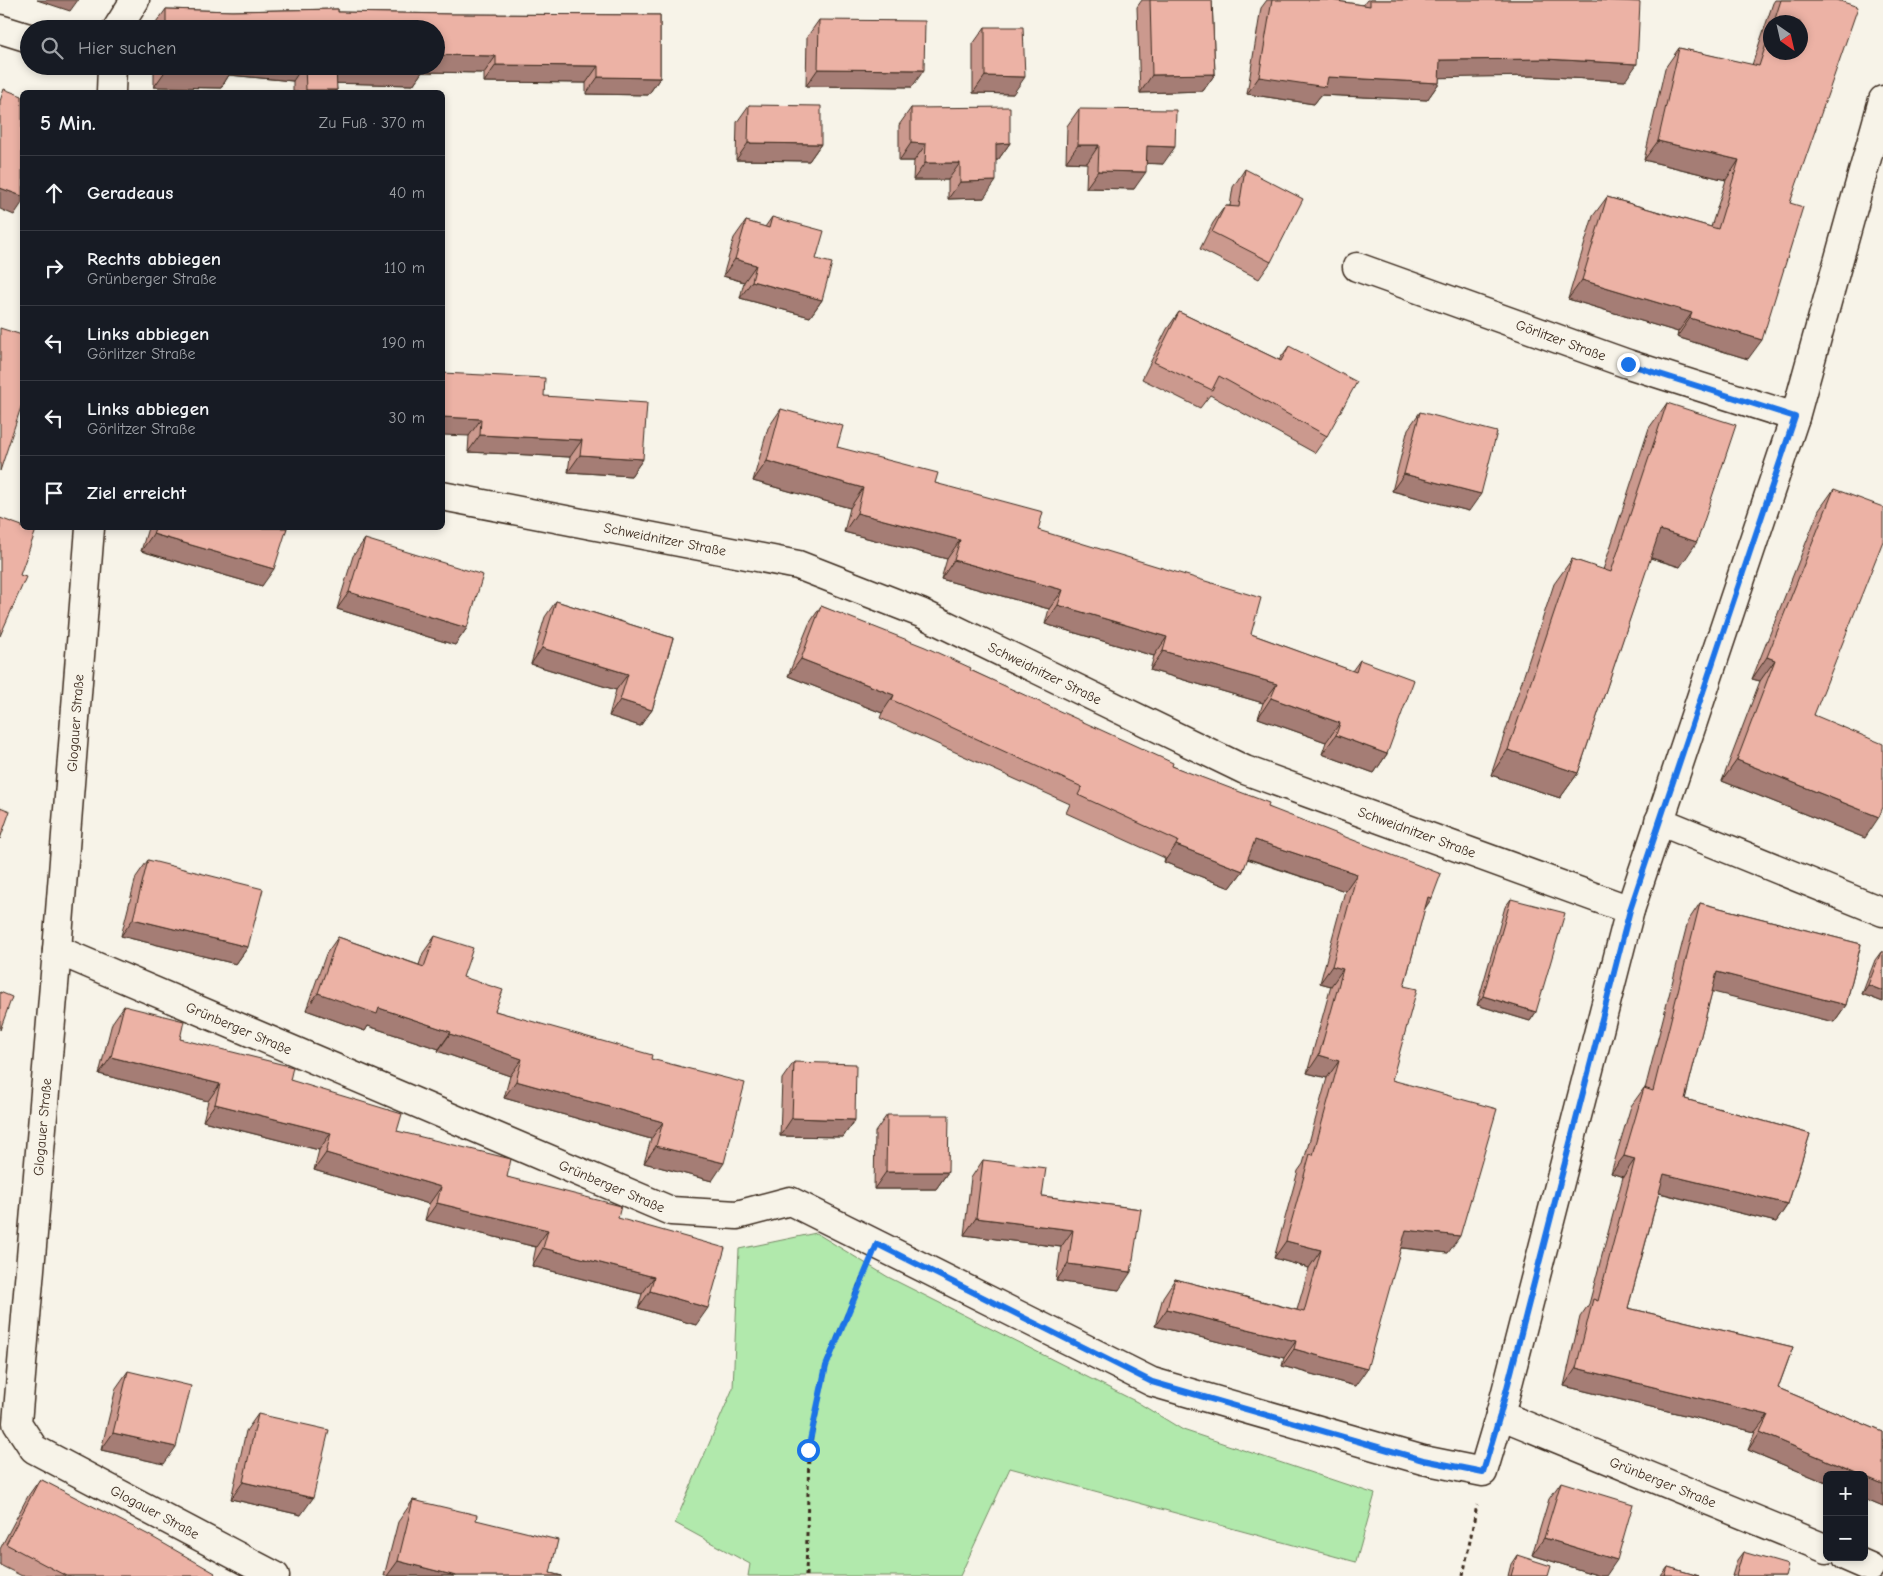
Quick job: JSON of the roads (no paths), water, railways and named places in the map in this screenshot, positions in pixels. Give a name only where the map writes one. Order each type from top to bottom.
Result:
[{"type":"street","points":[[123,20],[135,0]]},
{"type":"street","points":[[0,29],[20,35]]},
{"type":"street","points":[[111,90],[112,75]]},
{"type":"street","points":[[1500,1415],[1630,910],[1795,417],[1883,100]]},
{"type":"street","name":"Görlitzer Straße","points":[[1357,267],[1628,364],[1795,417]]},
{"type":"street","name":"Schweidnitzer Straße","points":[[445,497],[798,565],[921,613],[1245,770],[1630,910]]},
{"type":"street","name":"Glogauer Straße","points":[[90,530],[17,1423],[34,1448],[275,1576]]},
{"type":"street","points":[[1659,821],[1883,912]]},
{"type":"street","name":"Grünberger Straße","points":[[57,950],[671,1211],[737,1215],[790,1201],[1152,1382],[1423,1460],[1483,1472],[1500,1415],[1823,1547]]}]
